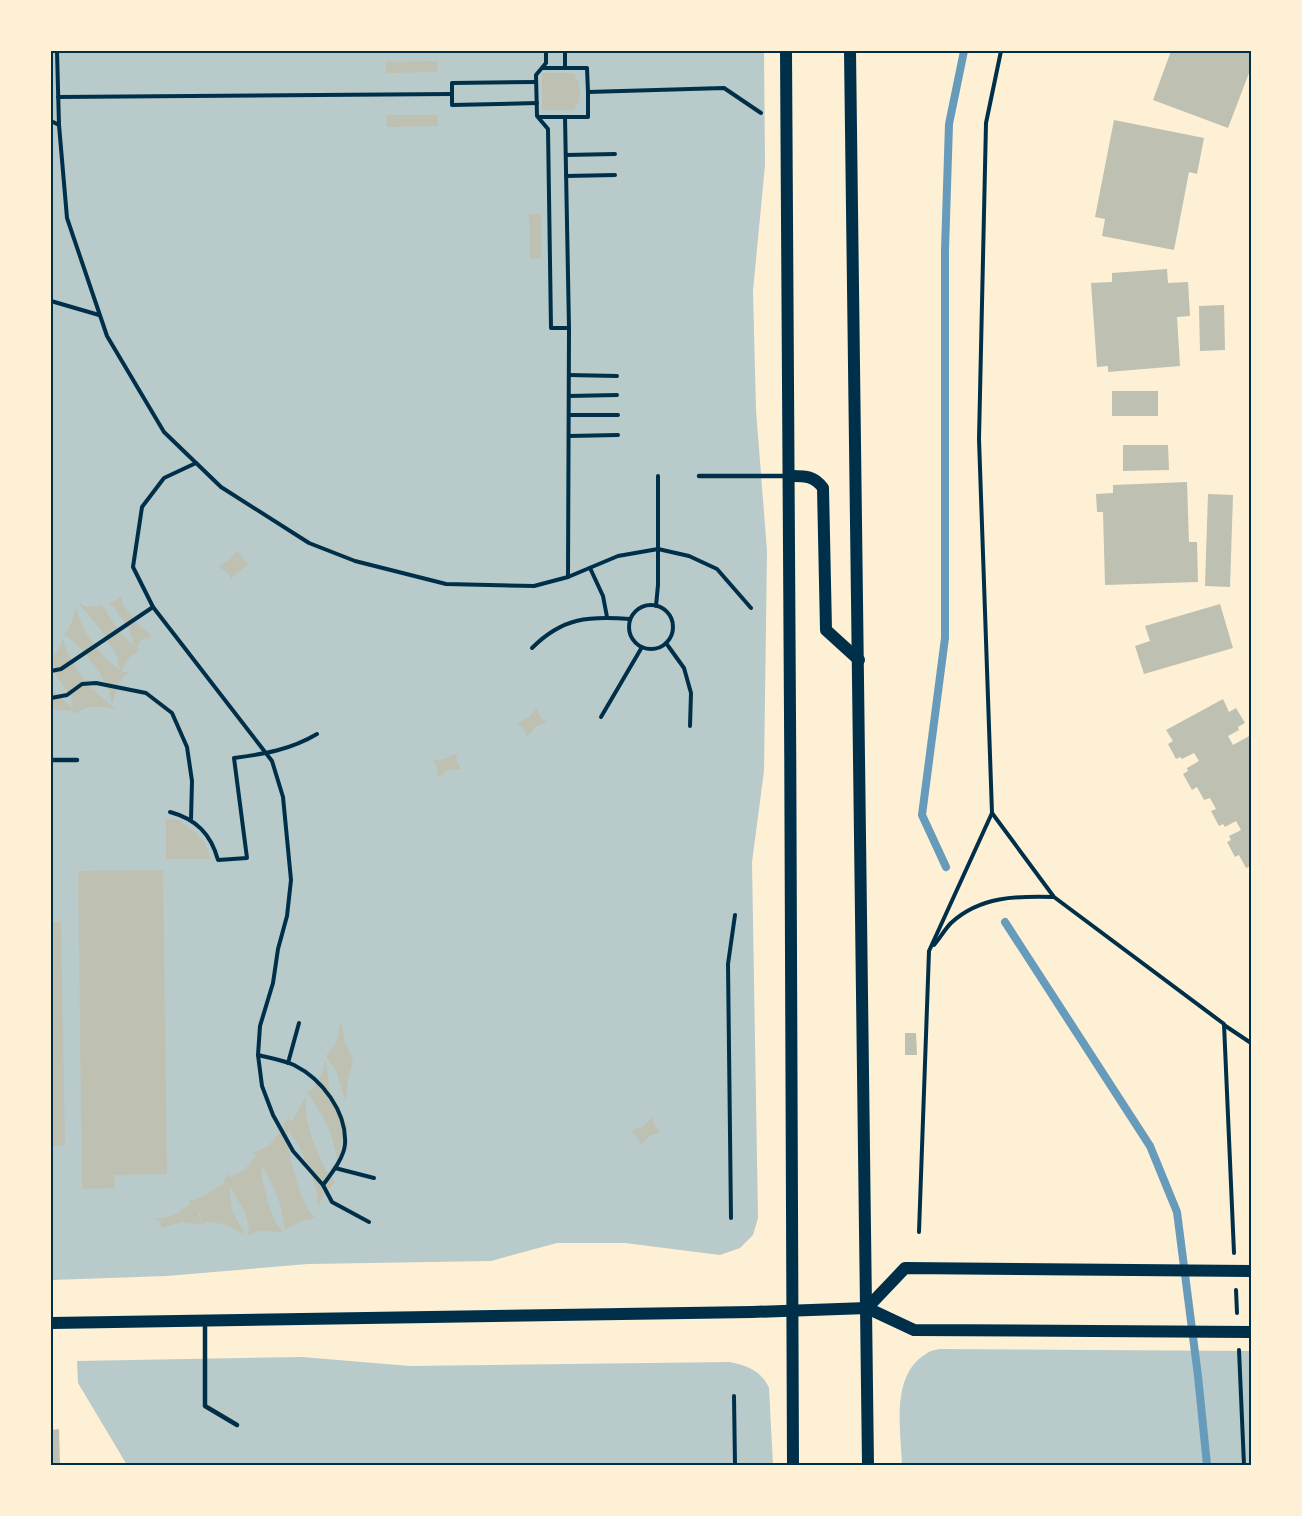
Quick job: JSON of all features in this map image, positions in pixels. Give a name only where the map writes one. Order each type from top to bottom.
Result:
[{"type":"main road","points":[[786,51],[793,1465]]},
{"type":"main road","points":[[850,51],[868,1465]]},
{"type":"main road","points":[[789,476],[808,476],[818,481],[823,488],[826,630],[859,660]]},
{"type":"main road","points":[[867,1308],[905,1268],[1251,1271]]},
{"type":"main road","points":[[51,1323],[867,1308],[914,1330],[1251,1332]]},
{"type":"lane","points":[[699,476],[789,476]]},
{"type":"lane","points":[[51,760],[77,760]]},
{"type":"lane","points":[[205,1320],[205,1406],[237,1425]]},
{"type":"path","points":[[57,51],[59,125],[67,218],[99,315],[107,336],[164,432],[221,487],[309,543],[355,561],[446,584],[534,586],[568,577],[618,556],[657,549],[689,556],[717,569],[751,608]]},
{"type":"path","points":[[546,51],[546,63],[536,75],[536,82],[539,117],[548,129],[551,328],[569,328]]},
{"type":"path","points":[[565,51],[565,68]]},
{"type":"path","points":[[920,1232],[929,951],[992,813],[979,439],[986,123],[1001,51]]},
{"type":"path","points":[[539,117],[588,117],[587,68],[542,68]]},
{"type":"path","points":[[536,82],[452,83],[452,105],[537,103]]},
{"type":"path","points":[[588,92],[724,88],[761,114]]},
{"type":"path","points":[[58,97],[452,94]]},
{"type":"path","points":[[566,117],[569,328],[568,577]]},
{"type":"path","points":[[51,121],[59,125]]},
{"type":"path","points":[[566,155],[615,154]]},
{"type":"path","points":[[567,176],[615,175]]},
{"type":"path","points":[[51,301],[99,315]]},
{"type":"path","points":[[569,375],[617,376]]},
{"type":"path","points":[[569,396],[617,395]]},
{"type":"path","points":[[569,415],[618,415]]},
{"type":"path","points":[[569,436],[618,435]]},
{"type":"path","points":[[196,463],[164,478],[142,507],[133,567],[153,607],[272,760],[283,797],[291,880],[287,916],[278,949],[273,983],[260,1026],[258,1055],[262,1086],[273,1115],[293,1151],[323,1185],[332,1202],[369,1222]]},
{"type":"path","points":[[656,606],[658,476]]},
{"type":"path","points":[[590,568],[603,596],[607,617]]},
{"type":"path","points":[[656,606],[671,618],[672,631],[666,643],[655,649],[642,647],[636,644],[629,632],[630,619],[644,607],[656,606]]},
{"type":"path","points":[[51,671],[61,669],[153,607]]},
{"type":"path","points":[[532,648],[545,635],[567,624],[595,617],[630,619]]},
{"type":"path","points":[[666,643],[684,668],[691,693],[690,726]]},
{"type":"path","points":[[601,717],[642,647]]},
{"type":"path","points":[[51,698],[67,696],[82,684],[96,683],[146,693],[172,713],[187,747],[192,781],[191,819]]},
{"type":"path","points":[[170,812],[191,819],[208,835],[218,860],[247,858],[234,758],[267,754],[295,746],[317,734]]},
{"type":"path","points":[[992,813],[1054,897],[1251,1043]]},
{"type":"path","points":[[929,951],[951,923],[973,908],[1002,897],[1054,897]]},
{"type":"path","points":[[730,1218],[728,964],[735,915]]},
{"type":"path","points":[[288,1063],[299,1023]]},
{"type":"path","points":[[1224,1024],[1235,1263]]},
{"type":"path","points":[[258,1055],[288,1063],[313,1077],[331,1098],[343,1123],[345,1146],[323,1185]]},
{"type":"path","points":[[334,1168],[374,1178]]},
{"type":"path","points":[[1236,1286],[1238,1322]]},
{"type":"path","points":[[1239,1346],[1244,1465]]},
{"type":"path","points":[[734,1396],[735,1465]]},
{"type":"shaded area","points":[[51,51],[764,51],[765,165],[753,291],[756,410],[767,551],[764,771],[752,862],[758,1218],[753,1235],[740,1248],[720,1255],[625,1243],[557,1243],[491,1261],[308,1264],[167,1276],[51,1280]]},
{"type":"shaded area","points":[[939,1349],[1251,1351],[1251,1465],[902,1465],[900,1405],[902,1389],[915,1363],[927,1353]]},
{"type":"shaded area","points":[[302,1357],[410,1366],[730,1362],[758,1373],[769,1388],[773,1465],[127,1465],[78,1383],[77,1361]]},
{"type":"building","points":[[1171,51],[1251,51],[1251,74],[1249,73],[1228,128],[1153,100]]},
{"type":"building","points":[[437,61],[437,72],[386,73],[386,62]]},
{"type":"building","points":[[542,73],[574,73],[580,90],[579,101],[574,110],[542,110]]},
{"type":"building","points":[[386,115],[438,115],[438,126],[387,127]]},
{"type":"building","points":[[1114,120],[1204,138],[1197,174],[1189,172],[1174,250],[1102,236],[1105,219],[1095,217]]},
{"type":"building","points":[[529,214],[541,214],[541,258],[530,259]]},
{"type":"building","points":[[1167,269],[1168,283],[1188,282],[1190,316],[1177,317],[1180,366],[1108,372],[1108,366],[1097,367],[1091,283],[1112,282],[1112,273]]},
{"type":"building","points":[[1224,305],[1225,350],[1200,351],[1199,306]]},
{"type":"building","points":[[1112,391],[1158,391],[1158,416],[1112,416]]},
{"type":"building","points":[[1123,445],[1168,445],[1169,470],[1123,471]]},
{"type":"building","points":[[1187,482],[1189,542],[1197,542],[1198,582],[1105,585],[1103,512],[1097,512],[1096,494],[1113,493],[1113,485]]},
{"type":"building","points":[[1208,494],[1233,495],[1230,587],[1205,586]]},
{"type":"building","points":[[237,551],[248,564],[231,579],[228,573],[219,567]]},
{"type":"building","points":[[121,596],[124,606],[137,623],[152,636],[141,640],[136,648],[141,649],[132,655],[124,666],[122,671],[129,673],[118,684],[112,705],[110,693],[99,671],[82,649],[64,634],[69,630],[76,607],[86,633],[104,657],[120,670],[117,656],[105,636],[77,602],[87,607],[102,605],[119,632],[134,646],[130,630],[114,607],[108,603],[114,602]]},
{"type":"building","points":[[1220,604],[1233,648],[1144,674],[1135,646],[1150,641],[1145,626]]},
{"type":"building","points":[[63,638],[68,654],[87,685],[117,710],[108,707],[89,707],[73,714],[73,711],[51,709],[51,689],[73,709],[71,697],[51,668],[51,659]]},
{"type":"building","points":[[1223,699],[1229,712],[1236,708],[1245,723],[1238,727],[1239,730],[1228,736],[1233,745],[1251,735],[1251,866],[1246,868],[1239,855],[1235,857],[1227,842],[1231,840],[1229,836],[1241,830],[1236,821],[1225,827],[1223,824],[1219,826],[1211,811],[1216,809],[1210,798],[1204,800],[1197,787],[1192,790],[1183,774],[1188,771],[1187,768],[1199,761],[1194,753],[1182,759],[1180,757],[1176,759],[1168,744],[1173,741],[1166,730]]},
{"type":"building","points":[[537,708],[540,717],[547,722],[535,727],[527,737],[524,729],[517,723],[528,718]]},
{"type":"building","points":[[456,753],[461,769],[448,770],[438,777],[433,760],[445,759]]},
{"type":"building","points":[[166,819],[178,820],[194,831],[205,843],[211,859],[166,859]]},
{"type":"building","points":[[163,870],[167,1174],[114,1175],[115,1188],[82,1189],[78,871]]},
{"type":"building","points":[[51,922],[61,922],[65,1146],[51,1146]]},
{"type":"building","points":[[341,1021],[345,1042],[353,1060],[348,1079],[346,1102],[336,1071],[326,1056],[336,1043]]},
{"type":"building","points":[[905,1033],[916,1033],[917,1055],[905,1055]]},
{"type":"building","points":[[326,1060],[330,1092],[348,1125],[342,1140],[338,1162],[331,1134],[324,1118],[307,1092],[316,1085]]},
{"type":"building","points":[[306,1096],[306,1117],[312,1139],[325,1169],[335,1183],[325,1192],[318,1208],[317,1193],[309,1167],[288,1130],[288,1146],[301,1195],[308,1210],[316,1218],[300,1221],[285,1230],[281,1207],[261,1164],[270,1210],[283,1232],[260,1231],[248,1235],[249,1227],[245,1212],[229,1185],[232,1210],[245,1235],[227,1225],[205,1222],[202,1225],[182,1222],[162,1228],[160,1222],[154,1218],[164,1218],[178,1213],[191,1203],[189,1200],[194,1200],[197,1196],[196,1199],[201,1198],[223,1184],[224,1179],[230,1173],[229,1178],[244,1170],[256,1156],[254,1152],[267,1147],[281,1131],[284,1125],[282,1123],[285,1123],[289,1115],[289,1122],[294,1118]]},
{"type":"building","points":[[652,1117],[655,1126],[661,1132],[649,1136],[641,1145],[631,1131],[643,1127]]},
{"type":"building","points":[[59,1429],[60,1465],[51,1465],[51,1430]]},
{"type":"waterway","points":[[946,867],[922,815],[945,638],[945,250],[949,124],[964,51]]},
{"type":"waterway","points":[[1005,922],[1150,1146],[1177,1212],[1207,1465]]}]
